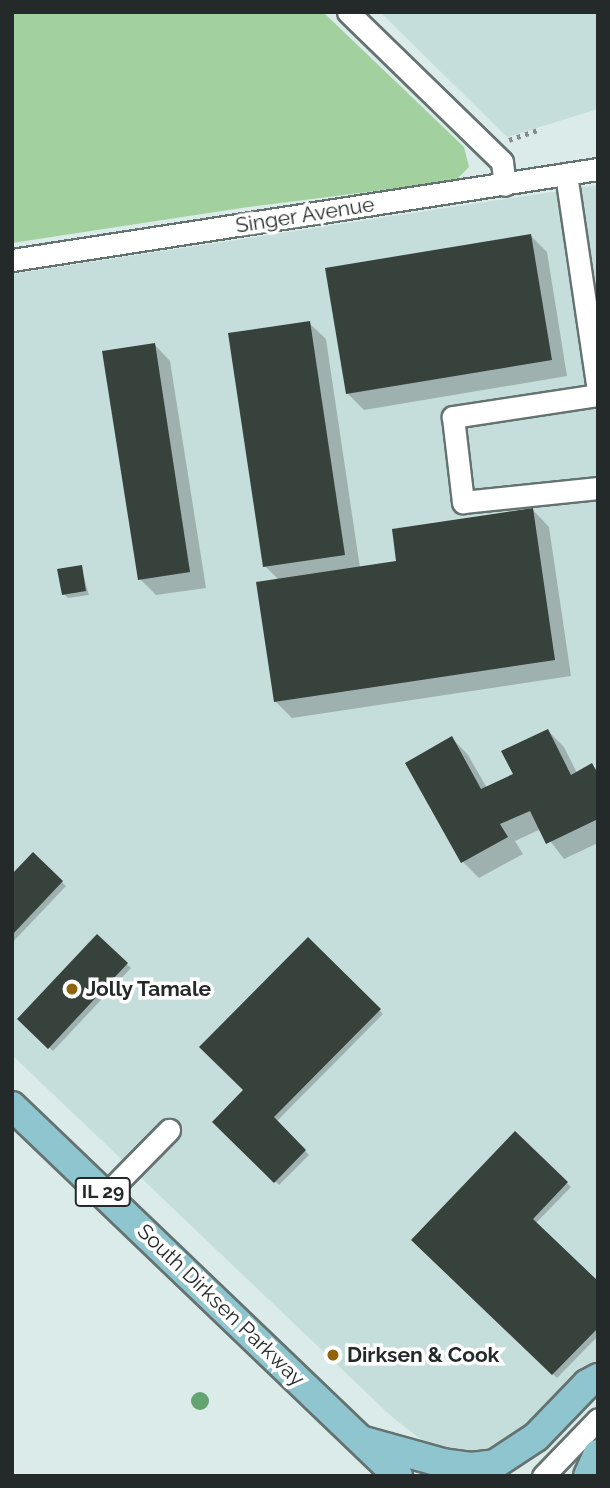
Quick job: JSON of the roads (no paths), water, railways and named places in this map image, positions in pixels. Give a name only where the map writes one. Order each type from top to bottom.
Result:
[{"type":"main road","name":"South Dirksen Parkway","points":[[12,1106],[398,1476]]},
{"type":"main road","points":[[361,1440],[443,1464],[471,1468],[495,1464],[528,1444],[587,1384],[598,1378]]},
{"type":"main road","points":[[588,1476],[598,1454]]},
{"type":"street","points":[[348,12],[502,162],[505,185]]},
{"type":"street","name":"Singer Avenue","points":[[12,260],[598,169]]},
{"type":"street","points":[[566,174],[598,390]]},
{"type":"street","points":[[598,395],[453,417],[463,502],[598,488]]},
{"type":"street","points":[[106,1194],[169,1129]]},
{"type":"street","points":[[543,1476],[598,1419]]},
{"type":"place","name":"Jolly Tamale","points":[[72,989]]},
{"type":"place","name":"Dirksen & Cook","points":[[333,1355]]}]
